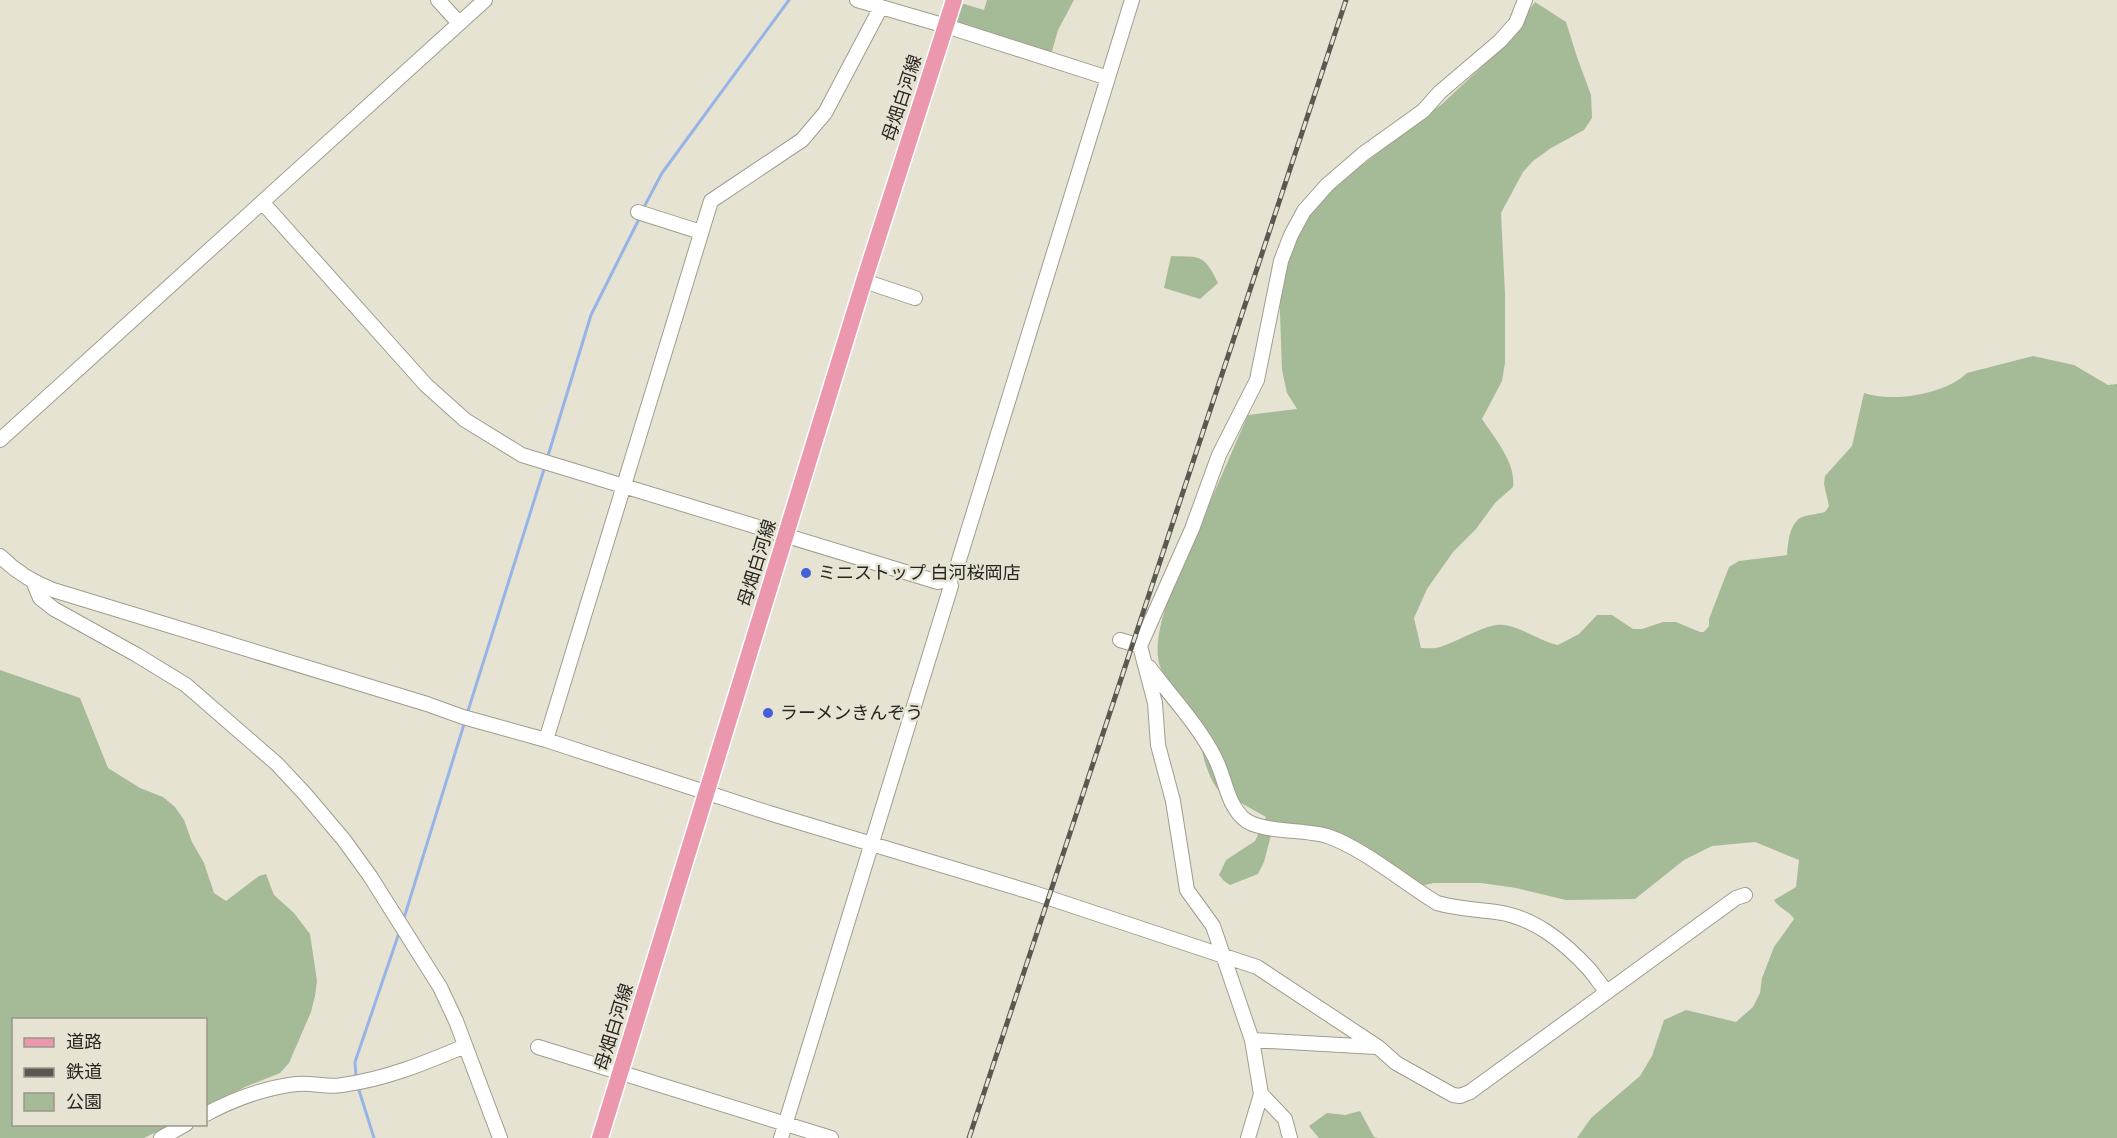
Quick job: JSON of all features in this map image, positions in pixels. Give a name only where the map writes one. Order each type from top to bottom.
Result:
[{"type":"main road","name":"母畑白河線","points":[[600,1138],[864,281],[954,0]]},
{"type":"street","points":[[438,0],[459,23]]},
{"type":"street","points":[[0,440],[485,0]]},
{"type":"street","points":[[857,0],[1108,78]]},
{"type":"street","points":[[263,203],[443,402],[465,420],[522,455],[938,582],[948,580],[956,573],[1132,0]]},
{"type":"street","points":[[1248,1138],[1262,1094],[1252,1040],[1213,926],[1187,890],[1173,801],[1158,744],[1155,703],[1140,646],[1192,529],[1219,455],[1257,380],[1281,261],[1304,211],[1327,185],[1363,154],[1423,111],[1440,92],[1500,41],[1516,23],[1525,0]]},
{"type":"street","points":[[546,740],[623,485],[682,303],[711,201],[802,140],[816,125],[825,113],[881,7]]},
{"type":"street","points":[[638,212],[701,232]]},
{"type":"street","points":[[864,281],[915,298]]},
{"type":"street","points":[[0,556],[17,572],[34,583],[53,590],[427,704],[466,718],[546,740],[1034,893],[1257,967],[1378,1047],[1396,1063],[1454,1095],[1460,1096],[1470,1092],[1606,991],[1736,898],[1745,895]]},
{"type":"street","points":[[781,1138],[951,586],[948,580]]},
{"type":"street","points":[[34,583],[40,598],[54,609],[137,655],[186,686],[277,764],[305,794],[370,876],[440,987],[456,1021],[500,1138]]},
{"type":"street","points":[[1120,640],[1140,646]]},
{"type":"street","points":[[1145,662],[1214,755],[1230,800],[1243,818],[1250,823],[1274,829],[1319,834],[1340,841],[1437,903],[1450,907],[1497,912],[1533,922],[1549,933],[1589,969],[1606,991]]},
{"type":"street","points":[[1252,1040],[1378,1047]]},
{"type":"street","points":[[207,1114],[258,1091],[298,1083],[340,1086],[377,1078],[411,1069],[465,1046]]},
{"type":"street","points":[[538,1047],[831,1138]]},
{"type":"street","points":[[1262,1094],[1285,1119],[1290,1138]]},
{"type":"street","points":[[161,1138],[184,1126]]},
{"type":"green space","points":[[987,0],[1074,0],[1058,30],[1050,58],[953,26],[961,3],[984,10]]},
{"type":"green space","points":[[1535,2],[1566,22],[1591,95],[1592,118],[1584,130],[1533,161],[1523,172],[1501,213],[1505,294],[1505,363],[1502,381],[1482,419],[1508,460],[1513,487],[1495,503],[1476,529],[1453,552],[1427,589],[1414,618],[1421,648],[1440,647],[1496,625],[1511,626],[1558,645],[1579,634],[1597,615],[1612,615],[1633,629],[1642,629],[1663,622],[1676,622],[1704,632],[1709,626],[1709,619],[1729,567],[1739,561],[1787,555],[1790,535],[1796,521],[1825,512],[1829,506],[1824,484],[1825,476],[1852,446],[1864,393],[1889,397],[1918,395],[1946,386],[1967,373],[2033,356],[2074,365],[2108,385],[2117,384],[2117,1138],[1577,1138],[1591,1118],[1640,1076],[1652,1056],[1664,1020],[1686,1010],[1736,1022],[1753,1007],[1760,993],[1762,978],[1774,947],[1794,919],[1774,900],[1796,887],[1799,860],[1755,842],[1712,846],[1684,860],[1635,899],[1566,900],[1516,888],[1481,883],[1433,883],[1406,890],[1350,852],[1306,828],[1274,824],[1264,862],[1258,874],[1230,885],[1219,875],[1226,860],[1255,841],[1266,817],[1218,790],[1212,781],[1191,712],[1160,666],[1158,643],[1160,627],[1177,577],[1248,415],[1297,409],[1287,393],[1282,370],[1279,285],[1302,221],[1344,179],[1442,104],[1503,47]]},
{"type":"green space","points":[[1171,256],[1200,259],[1209,267],[1218,283],[1200,299],[1164,288]]},
{"type":"green space","points":[[0,670],[80,698],[108,768],[140,788],[163,797],[175,807],[184,820],[192,842],[204,863],[214,893],[226,901],[259,876],[266,874],[274,895],[294,913],[310,934],[317,981],[311,1012],[289,1063],[280,1073],[245,1087],[207,1106],[207,1018],[12,1018],[12,1126],[169,1126],[144,1138],[0,1138]]},
{"type":"green space","points":[[1360,1111],[1374,1137],[1379,1138],[1319,1138],[1309,1126],[1327,1113],[1345,1115]]},
{"type":"waterway","points":[[643,209],[662,173],[789,0]]},
{"type":"waterway","points":[[547,459],[591,315],[640,217]]},
{"type":"waterway","points":[[467,714],[545,466]]},
{"type":"waterway","points":[[404,918],[465,721]]},
{"type":"waterway","points":[[356,1077],[355,1062],[399,933]]},
{"type":"waterway","points":[[358,1087],[374,1138]]},
{"type":"railway","points":[[969,1138],[1346,0]]},
{"type":"place","name":"ミニストップ 白河桜岡店","points":[[806,573]]},
{"type":"place","name":"ラーメンきんぞう","points":[[768,713]]}]
